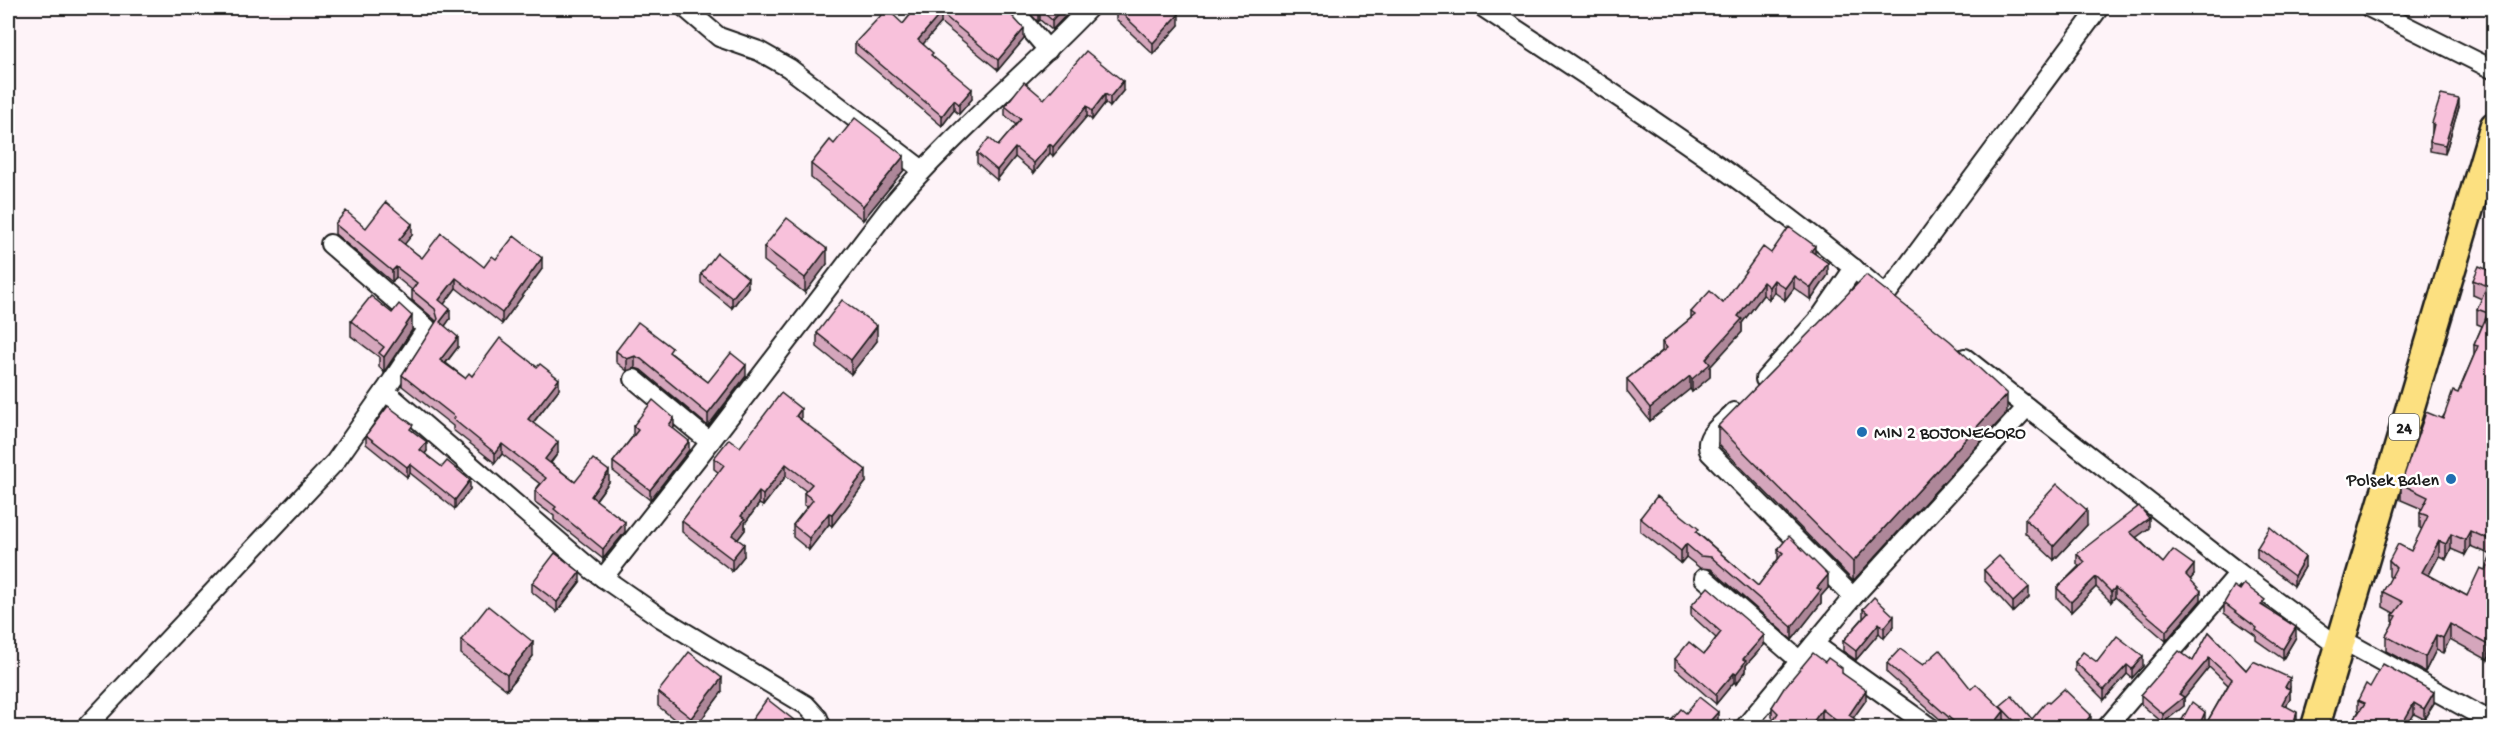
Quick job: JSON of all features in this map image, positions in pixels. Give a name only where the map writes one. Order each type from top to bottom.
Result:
[{"type":"highway","name":"24","points":[[2315,728],[2493,126]]},
{"type":"street","points":[[685,8],[719,37],[759,51],[789,68],[921,169]]},
{"type":"street","points":[[1012,8],[1048,50]]},
{"type":"street","points":[[603,578],[921,169],[1048,50],[1089,8]]},
{"type":"street","points":[[1484,8],[1674,134],[1774,206],[1904,309]]},
{"type":"street","points":[[1886,296],[2099,8]]},
{"type":"street","points":[[2370,8],[2493,70]]},
{"type":"street","points":[[85,728],[335,462],[427,328],[330,244]]},
{"type":"street","points":[[1853,597],[1710,453],[1706,446],[1707,439],[1821,316],[1854,268]]},
{"type":"street","points":[[1948,344],[2239,573],[2340,643],[2481,716],[2487,728]]},
{"type":"street","points":[[634,379],[710,442]]},
{"type":"street","points":[[385,391],[603,578],[661,618],[806,705],[818,718],[822,728]]},
{"type":"street","points":[[1744,728],[1853,597],[2027,407]]},
{"type":"street","points":[[2106,728],[2239,573]]},
{"type":"street","points":[[1704,578],[1800,661]]},
{"type":"street","points":[[1814,644],[1930,728]]},
{"type":"building","points":[[916,8],[1005,8],[1024,29],[998,60],[941,13],[918,40],[933,53],[931,55],[972,89],[959,104],[954,100],[942,116],[855,43],[887,9],[903,24]]},
{"type":"building","points":[[1035,8],[1063,8],[1052,20]]},
{"type":"building","points":[[1116,8],[1172,8],[1179,14],[1153,43]]},
{"type":"building","points":[[1086,51],[1123,81],[1110,97],[1105,94],[1092,111],[1087,106],[1053,147],[1050,144],[1034,163],[1015,148],[997,170],[977,153],[989,138],[998,146],[1021,119],[1005,106],[1024,82],[1044,99]]},
{"type":"building","points":[[2441,95],[2459,99],[2445,145],[2430,142],[2434,124],[2432,123]]},
{"type":"building","points":[[855,118],[904,156],[863,206],[811,164],[830,140],[834,144]]},
{"type":"building","points":[[386,202],[412,224],[399,240],[422,258],[441,233],[484,267],[492,256],[496,259],[514,236],[542,258],[502,313],[456,278],[439,300],[450,309],[440,322],[458,337],[440,360],[465,378],[469,373],[472,376],[500,338],[537,367],[540,364],[559,379],[528,419],[558,442],[545,459],[575,482],[593,459],[609,471],[591,496],[625,522],[603,549],[535,491],[546,478],[502,444],[495,453],[453,419],[455,417],[402,375],[438,319],[435,309],[412,290],[417,283],[396,267],[392,271],[335,224],[346,211],[366,228]]},
{"type":"building","points":[[787,218],[827,249],[805,278],[764,247]]},
{"type":"building","points":[[1789,227],[1815,246],[1811,251],[1828,263],[1811,288],[1794,276],[1785,288],[1774,280],[1769,287],[1763,282],[1738,316],[1742,319],[1706,359],[1710,364],[1692,379],[1690,376],[1650,408],[1627,379],[1667,348],[1662,342],[1695,315],[1691,312],[1710,291],[1723,303],[1763,247],[1771,253]]},
{"type":"building","points":[[717,253],[748,278],[732,298],[701,274]]},
{"type":"building","points":[[2479,266],[2493,272],[2493,541],[2470,531],[2465,540],[2451,534],[2446,544],[2439,541],[2422,572],[2467,596],[2480,568],[2485,570],[2493,551],[2493,635],[2488,645],[2450,624],[2443,638],[2436,635],[2425,657],[2386,636],[2397,616],[2393,615],[2403,602],[2383,592],[2396,568],[2389,561],[2398,544],[2411,551],[2428,516],[2420,513],[2428,497],[2401,484],[2426,412],[2443,419],[2453,391],[2458,393],[2478,346],[2474,345],[2488,313],[2477,309],[2487,286],[2473,280]]},
{"type":"building","name":"MIN 2 BOJONEGORO","points":[[1866,275],[1950,341],[2007,394],[1853,562],[1718,426]]},
{"type":"building","points":[[371,296],[392,313],[399,304],[412,316],[384,357],[379,353],[384,347],[351,321]]},
{"type":"building","points":[[842,300],[877,326],[851,360],[817,333]]},
{"type":"building","points":[[638,322],[672,348],[669,352],[708,382],[731,353],[746,365],[708,414],[641,359],[635,356],[627,359],[616,351]]},
{"type":"building","points":[[781,393],[801,409],[796,416],[866,470],[832,514],[829,513],[809,538],[793,525],[813,500],[804,493],[812,484],[786,464],[763,495],[759,492],[741,516],[745,519],[732,535],[744,544],[732,559],[682,521],[724,465],[714,458],[729,439],[740,447]]},
{"type":"building","points":[[653,400],[674,418],[669,425],[689,441],[650,490],[613,462],[638,430],[633,426]]},
{"type":"building","points":[[388,406],[413,425],[410,429],[427,442],[420,450],[442,467],[447,461],[470,480],[455,500],[410,464],[407,467],[366,435]]},
{"type":"building","points":[[2057,484],[2087,510],[2054,546],[2025,519]]},
{"type":"building","points":[[1657,496],[1699,529],[1696,532],[1758,586],[1783,553],[1778,549],[1789,536],[1828,575],[1817,588],[1821,590],[1792,627],[1711,557],[1700,556],[1686,544],[1681,551],[1640,518]]},
{"type":"building","points":[[2139,506],[2149,518],[2130,532],[2163,563],[2173,550],[2194,565],[2186,575],[2201,591],[2166,631],[2115,588],[2111,592],[2096,577],[2071,602],[2057,588],[2085,562],[2077,554]]},
{"type":"building","points":[[2270,527],[2305,557],[2294,576],[2257,548]]},
{"type":"building","points":[[555,553],[580,572],[557,602],[532,583]]},
{"type":"building","points":[[1999,556],[2029,587],[2013,602],[1984,570]]},
{"type":"building","points":[[2244,584],[2265,600],[2261,605],[2296,627],[2283,649],[2224,603],[2234,586],[2240,590]]},
{"type":"building","points":[[1708,587],[1764,635],[1743,659],[1746,661],[1736,674],[1734,673],[1716,694],[1675,659],[1689,642],[1704,654],[1721,632],[1691,606]]},
{"type":"building","points":[[1874,597],[1894,616],[1884,628],[1879,623],[1856,651],[1843,641],[1868,613],[1863,609]]},
{"type":"building","points":[[488,606],[533,642],[507,675],[461,640]]},
{"type":"building","points":[[2209,632],[2246,670],[2253,661],[2290,678],[2285,687],[2290,689],[2282,704],[2297,712],[2292,728],[2211,728],[2206,724],[2232,679],[2209,658],[2179,694],[2184,697],[2163,714],[2141,695],[2179,651],[2193,661]]},
{"type":"building","points":[[2117,636],[2143,656],[2132,669],[2127,665],[2104,690],[2075,662],[2083,652],[2097,662]]},
{"type":"building","points":[[1900,649],[1923,665],[1940,650],[1971,689],[1976,684],[2004,711],[1991,728],[1961,728],[1887,663]]},
{"type":"building","points":[[689,652],[722,678],[691,718],[658,692]]},
{"type":"building","points":[[1813,653],[1825,662],[1828,658],[1842,668],[1842,673],[1866,690],[1849,715],[1868,728],[1845,728],[1822,709],[1809,728],[1768,728],[1778,713],[1772,707],[1784,688]]},
{"type":"building","points":[[2383,664],[2434,692],[2424,709],[2414,703],[2400,728],[2350,728],[2365,703],[2358,700],[2366,684],[2370,687]]},
{"type":"building","points":[[2064,689],[2091,715],[2081,728],[2021,728],[2000,706],[2012,696],[2032,719],[2047,701],[2049,703]]},
{"type":"building","points":[[1699,697],[1718,712],[1704,728],[1665,728],[1681,709],[1686,713]]},
{"type":"building","points":[[767,699],[804,728],[746,728]]},
{"type":"building","points":[[2192,702],[2205,712],[2198,728],[2178,728],[2178,727]]},
{"type":"place","name":"MIN 2 BOJONEGORO","points":[[1862,432]]},
{"type":"place","name":"Polsek Balen","points":[[2451,479]]}]
